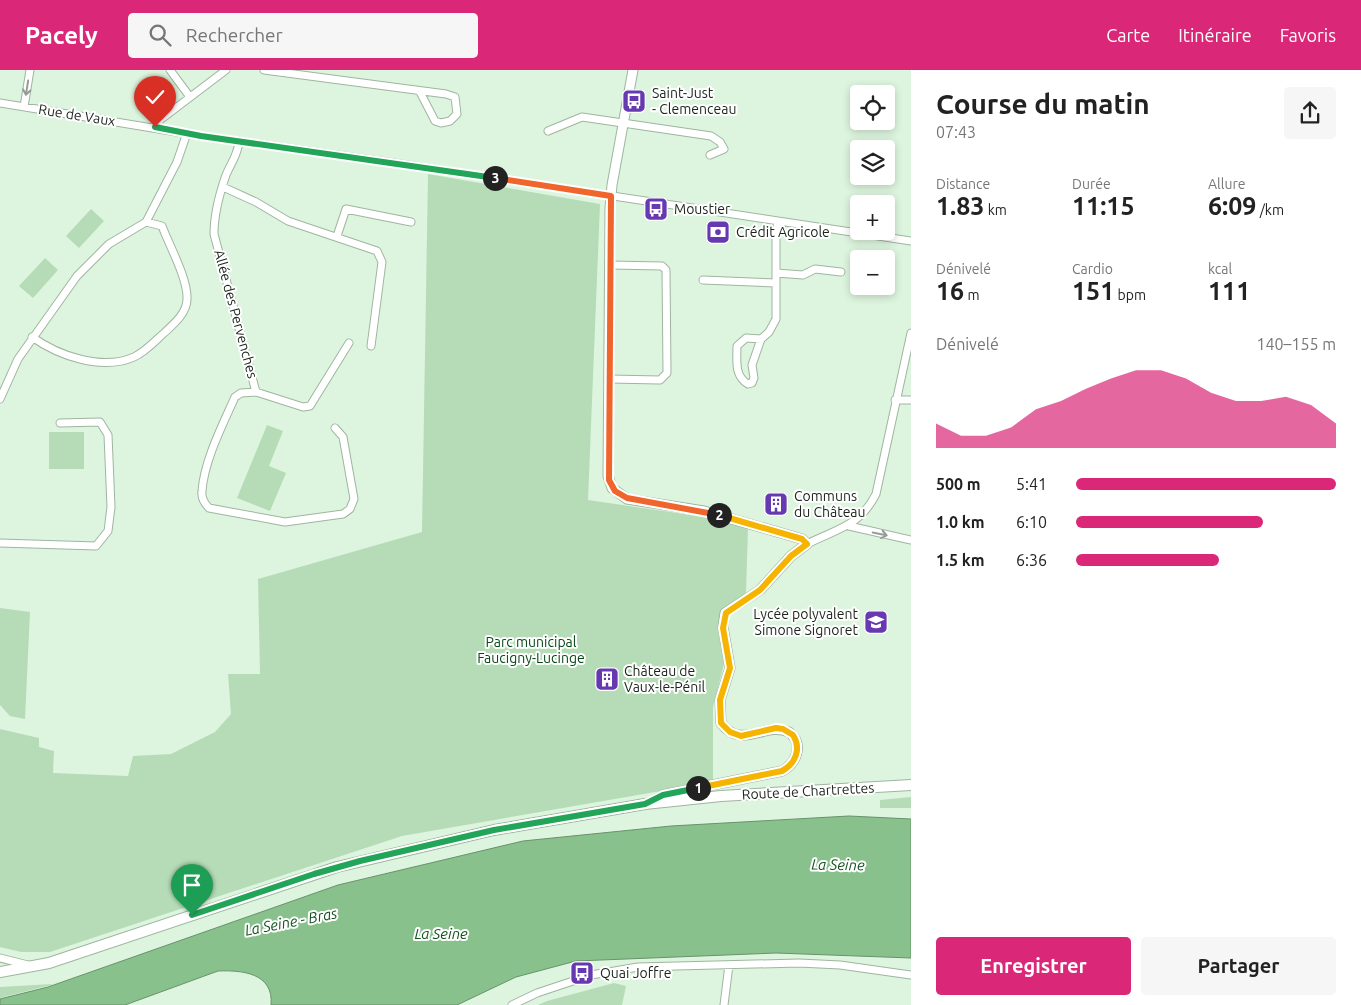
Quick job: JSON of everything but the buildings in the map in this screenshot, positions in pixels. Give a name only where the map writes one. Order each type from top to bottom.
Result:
[{"type":"main road","name":"Route de Chartrettes","points":[[38,966],[336,867],[494,830],[645,804],[759,793],[911,785]]},
{"type":"main road","points":[[0,970],[38,966]]},
{"type":"street","points":[[24,107],[30,70]]},
{"type":"street","points":[[170,70],[190,97]]},
{"type":"street","points":[[155,127],[160,120],[226,70]]},
{"type":"street","points":[[264,70],[420,92],[455,97],[457,114],[450,121],[441,123],[435,120],[420,92]]},
{"type":"street","points":[[633,70],[611,196],[608,476],[615,491],[622,497],[704,511],[802,539],[807,544]]},
{"type":"street","name":"Rue de Vaux","points":[[0,103],[239,141],[911,241]]},
{"type":"street","points":[[548,130],[582,117],[711,136],[720,142],[724,149],[710,156]]},
{"type":"street","points":[[0,399],[18,359],[77,276],[109,244],[146,222],[177,162],[187,133]]},
{"type":"street","name":"Allée des Pervenches","points":[[239,141],[238,151],[226,174],[214,210],[214,234],[256,392],[303,407],[310,406],[348,344]]},
{"type":"street","points":[[223,186],[256,202],[288,222],[337,236],[374,249],[380,254],[382,262],[371,346]]},
{"type":"street","points":[[337,236],[346,209],[410,222]]},
{"type":"street","points":[[761,339],[746,338],[737,346],[737,372],[743,381],[748,384],[752,383],[754,378],[752,365],[761,339],[769,332],[776,319],[776,234],[778,221]]},
{"type":"street","points":[[32,337],[46,346],[76,359],[90,362],[124,360],[135,356],[176,323],[185,307],[187,298],[185,285],[162,226],[146,222]]},
{"type":"street","points":[[609,380],[660,380],[667,373],[666,270],[662,266],[610,265]]},
{"type":"street","points":[[776,273],[803,275],[815,269],[842,272]]},
{"type":"street","points":[[704,280],[776,283]]},
{"type":"street","points":[[645,804],[663,795],[782,771],[792,763],[796,755],[797,744],[793,735],[788,732],[776,728],[741,736],[730,732],[721,723],[720,700],[730,668],[723,628],[726,613],[730,608],[760,590],[791,556],[807,544],[849,526],[862,514],[876,494],[911,333]]},
{"type":"street","points":[[256,392],[241,393],[235,397],[215,442],[201,491],[203,502],[209,508],[286,522],[343,514],[350,509],[354,500],[343,437],[335,428]]},
{"type":"street","points":[[895,400],[911,400]]},
{"type":"street","points":[[0,543],[96,546],[108,531],[111,476],[108,435],[104,425],[100,422],[60,423]]},
{"type":"street","points":[[849,526],[911,540]]},
{"type":"street","points":[[0,958],[38,966]]},
{"type":"street","points":[[512,1005],[538,993],[614,969],[799,963],[840,965],[911,975]]},
{"type":"street","points":[[724,1005],[728,966]]},
{"type":"green space","name":"Parc municipal Faucigny-Lucinge","points":[[428,174],[600,204],[588,500],[725,520],[748,527],[746,593],[723,611],[725,660],[713,707],[713,782],[402,836],[50,952],[21,952],[0,947],[0,729],[39,738],[39,747],[54,751],[53,773],[128,776],[133,756],[171,754],[215,732],[231,714],[228,674],[260,674],[258,579],[422,532]]},
{"type":"green space","points":[[91,209],[104,221],[79,248],[66,236]]},
{"type":"green space","points":[[45,258],[58,270],[33,298],[19,286]]},
{"type":"green space","points":[[267,425],[283,431],[269,466],[286,473],[270,511],[237,498]]},
{"type":"green space","points":[[49,432],[84,432],[84,469],[49,469]]},
{"type":"green space","points":[[0,608],[30,612],[25,719],[10,716],[0,705]]},
{"type":"green space","points":[[911,797],[911,808],[880,808],[880,800]]},
{"type":"green space","points":[[614,983],[626,986],[622,1005],[538,1005],[547,1001]]},
{"type":"green space","points":[[51,985],[0,998],[0,987]]},
{"type":"water","name":"La Seine","points":[[849,816],[911,819],[911,958],[776,953],[576,961],[516,977],[457,1005],[271,1005],[271,994],[262,980],[237,971],[218,971],[125,1005],[0,1005],[0,999],[48,987],[338,885],[523,841],[671,826]]},
{"type":"place","name":"Saint-Just - Clemenceau","points":[[634,101]]},
{"type":"place","name":"Moustier","points":[[656,209]]},
{"type":"place","name":"Crédit Agricole","points":[[718,232]]},
{"type":"place","name":"Communs du Château","points":[[776,504]]},
{"type":"place","name":"Lycée polyvalent Simone Signoret","points":[[876,622]]},
{"type":"place","name":"Château de Vaux-le-Pénil","points":[[607,679]]},
{"type":"place","name":"Quai Joffre","points":[[582,973]]},
{"type":"route","points":[[155,127],[201,136],[394,162],[611,196],[608,476],[610,484],[622,497],[704,511],[802,539],[807,544],[791,556],[760,590],[730,608],[723,620],[730,668],[720,700],[721,723],[730,732],[741,736],[776,728],[783,729],[793,735],[796,739],[798,750],[795,759],[786,769],[663,795],[645,804],[494,830],[360,861],[314,874],[192,915]]},
{"type":"water label","name":"La Seine - Bras","points":[[291,922]]}]
